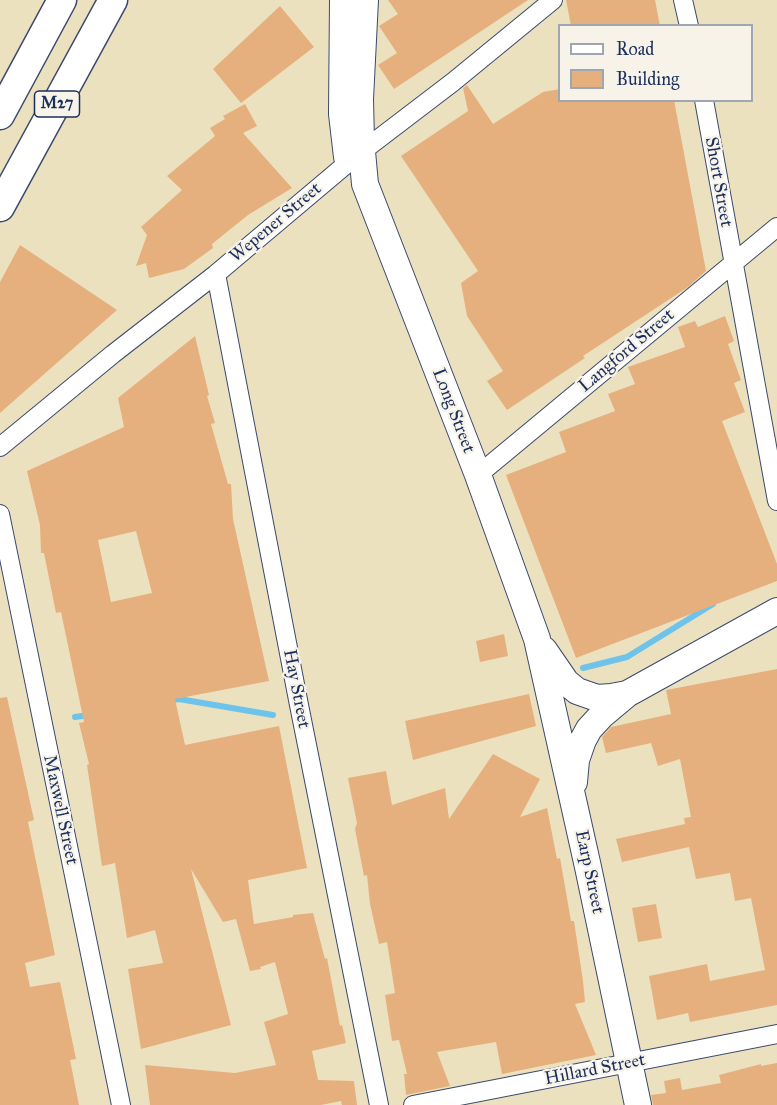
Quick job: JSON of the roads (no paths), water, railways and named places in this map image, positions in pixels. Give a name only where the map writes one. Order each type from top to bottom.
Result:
[{"type":"main road","name":"M27","points":[[0,115],[62,0]]},
{"type":"main road","name":"M27","points":[[0,207],[113,0]]},
{"type":"main road","points":[[343,0],[342,114],[344,140],[355,157]]},
{"type":"main road","points":[[355,157],[361,141],[360,99],[365,0]]},
{"type":"main road","name":"Long Street","points":[[355,157],[478,475],[537,639]]},
{"type":"main road","points":[[572,797],[576,760],[583,740],[595,722],[627,694],[777,612]]},
{"type":"main road","points":[[537,639],[566,682],[577,691],[597,698],[627,694]]},
{"type":"main road","name":"Earp Street","points":[[537,639],[631,1063],[638,1105]]},
{"type":"street","name":"Wepener Street","points":[[0,447],[113,354],[216,274],[355,157],[453,82],[553,0]]},
{"type":"street","points":[[683,0],[689,24]]},
{"type":"street","name":"Short Street","points":[[704,102],[733,263],[773,457],[777,501]]},
{"type":"street","name":"Langford Street","points":[[478,475],[777,227]]},
{"type":"street","name":"Hay Street","points":[[216,274],[301,717],[379,1105]]},
{"type":"street","name":"Maxwell Street","points":[[0,514],[121,1105]]},
{"type":"street","name":"Hillard Street","points":[[413,1105],[777,1034]]},
{"type":"waterway","points":[[583,668],[627,657],[713,604]]},
{"type":"waterway","points":[[167,701],[179,699],[273,715]]},
{"type":"waterway","points":[[75,717],[89,715]]}]
